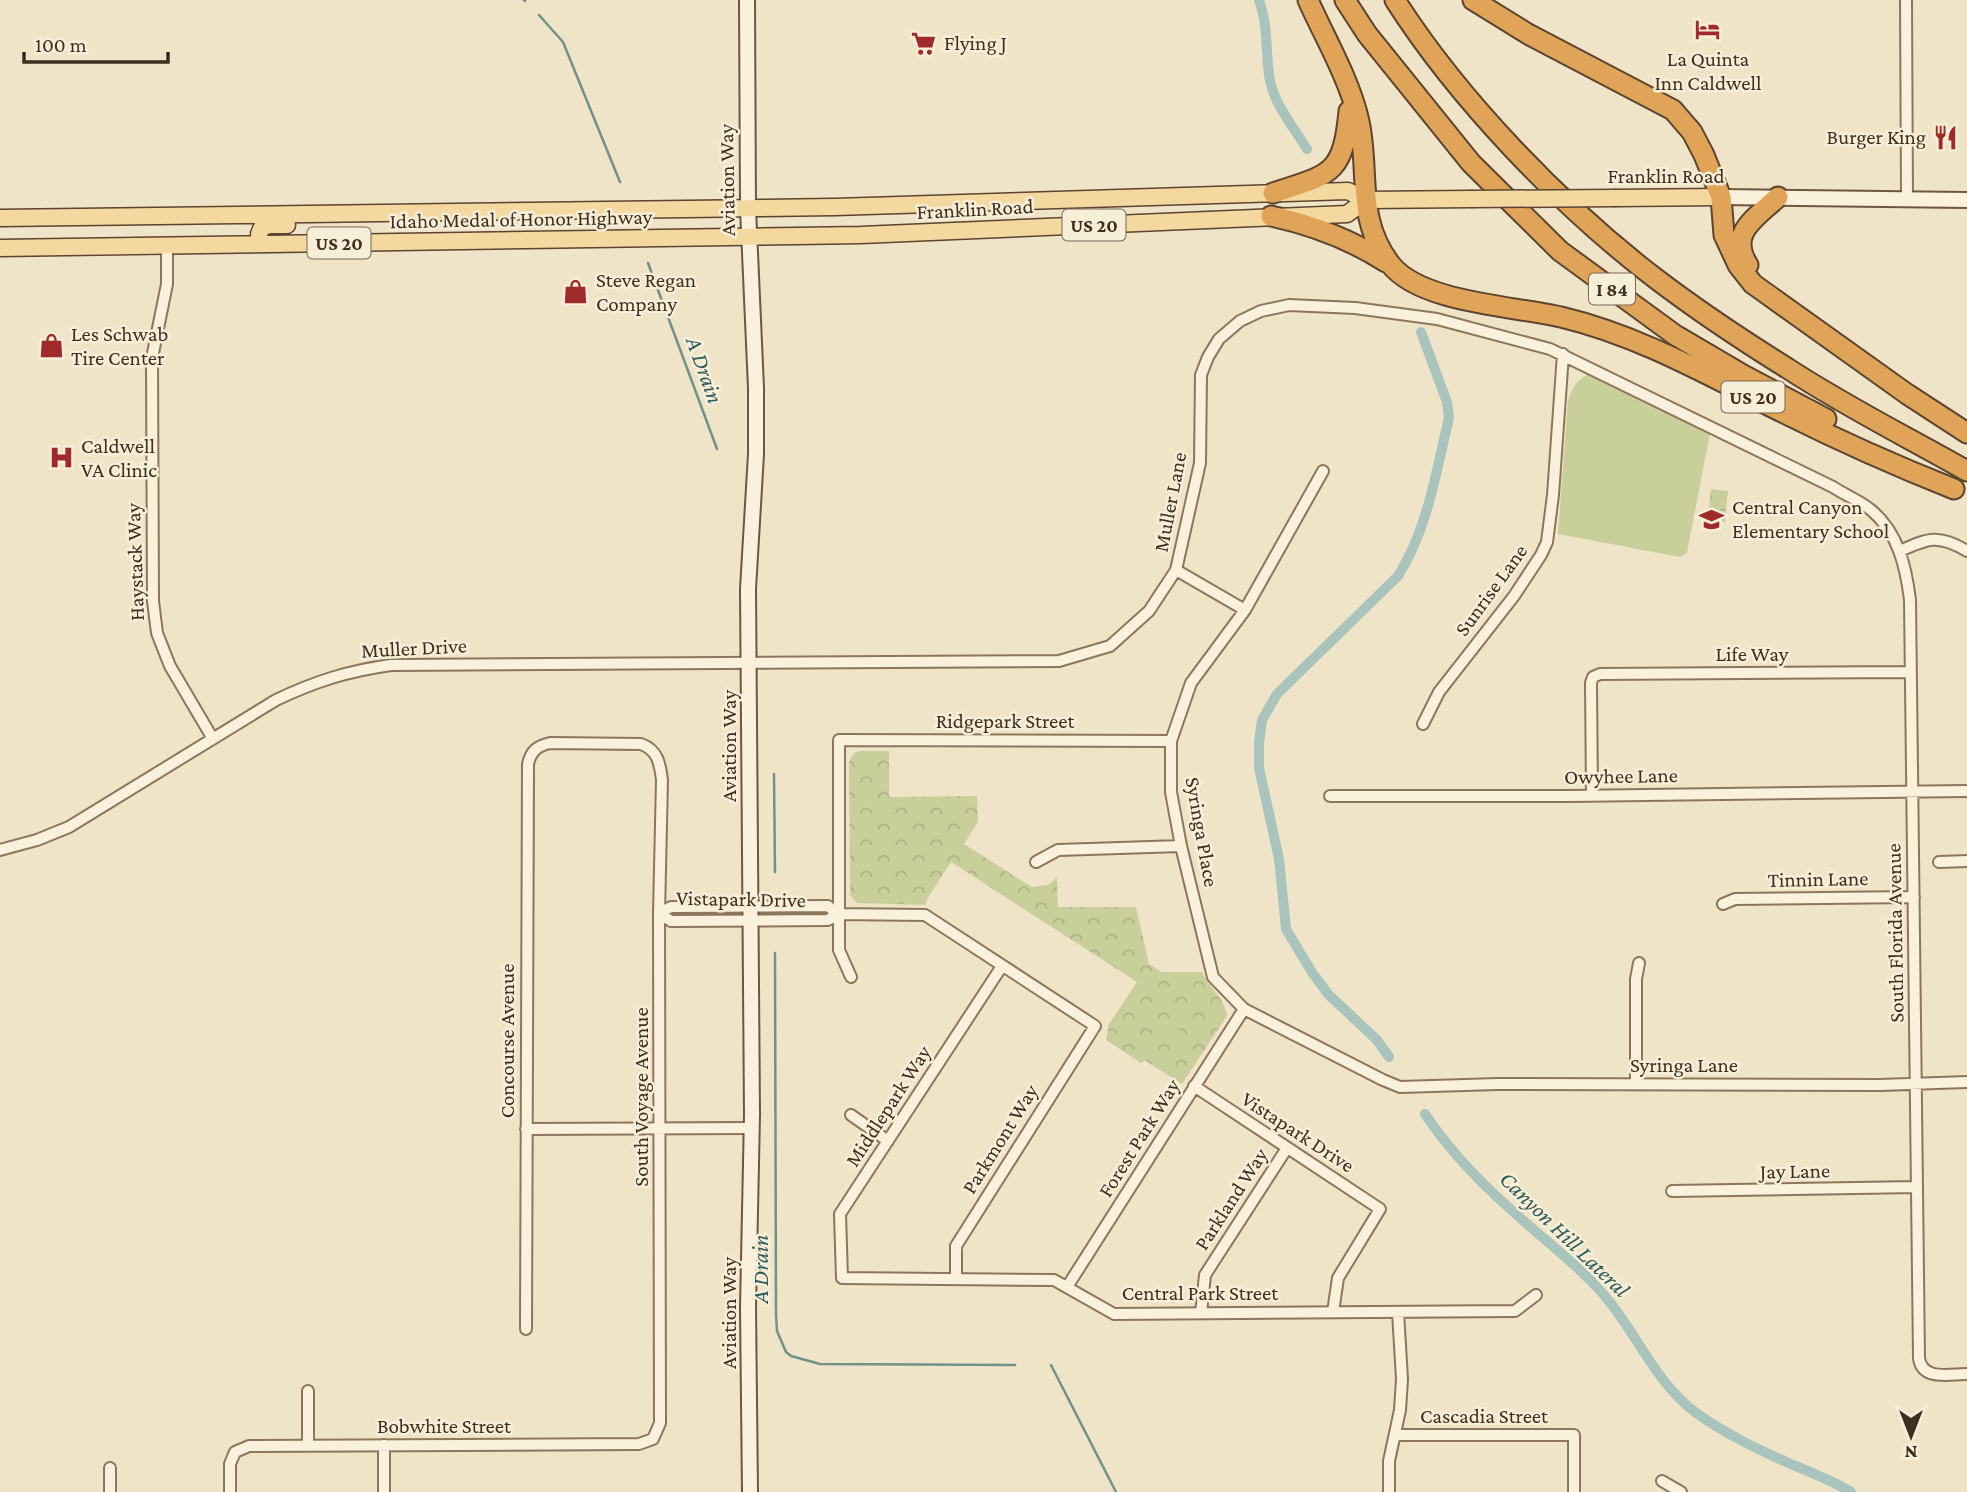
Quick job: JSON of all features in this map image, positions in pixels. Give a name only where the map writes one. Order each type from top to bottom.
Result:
[{"type":"highway","points":[[1308,0],[1350,92],[1359,119],[1366,200]]},
{"type":"highway","name":"I 84","points":[[1345,0],[1367,34],[1471,163],[1560,251],[1675,335],[1960,493]]},
{"type":"highway","name":"I 84","points":[[1395,0],[1434,56],[1536,173],[1624,253],[1713,319],[1789,370],[1967,471]]},
{"type":"highway","points":[[1473,0],[1528,34],[1673,110],[1692,132],[1721,197],[1724,235],[1738,265],[1753,284],[1907,394],[1967,433]]},
{"type":"highway","points":[[1273,193],[1323,176],[1337,162],[1346,140],[1350,92]]},
{"type":"highway","points":[[1778,197],[1744,229],[1740,242],[1741,251],[1754,274],[1789,309]]},
{"type":"highway","name":"US 20","points":[[1366,200],[1367,218],[1392,266]]},
{"type":"highway","name":"US 20","points":[[1271,216],[1332,233],[1366,249],[1418,285],[1446,295],[1562,317],[1635,340],[1879,458],[1960,493]]},
{"type":"main road","name":"Franklin Road","points":[[748,208],[1348,191],[1366,200],[1721,197]]},
{"type":"main road","points":[[949,232],[989,220],[1084,215],[1090,207],[1089,199]]},
{"type":"main road","name":"Franklin Road","points":[[749,237],[949,232],[1347,214],[1366,200]]},
{"type":"main road","name":"Idaho Medal of Honor Highway","points":[[0,218],[748,208]]},
{"type":"main road","points":[[260,244],[259,234],[262,228],[270,225],[360,224],[443,212]]},
{"type":"main road","name":"Idaho Medal of Honor Highway","points":[[0,248],[749,237]]},
{"type":"street","name":"Aviation Way","points":[[747,0],[748,208],[756,441],[748,589],[752,914],[752,1128],[748,1308],[750,1492]]},
{"type":"street","points":[[1906,0],[1907,199]]},
{"type":"street","name":"Franklin Road","points":[[1721,197],[1967,200]]},
{"type":"street","name":"Haystack Way","points":[[167,246],[167,284],[152,358],[153,601],[157,633],[170,666],[213,739]]},
{"type":"street","name":"Muller Lane","points":[[749,663],[1059,661],[1110,646],[1149,611],[1176,570],[1200,463],[1201,375],[1208,357],[1219,339],[1240,321],[1261,311],[1289,305],[1355,308],[1437,319],[1563,354],[1833,487],[1871,510]]},
{"type":"street","name":"Sunrise Lane","points":[[1423,724],[1439,692],[1514,596],[1541,555],[1550,523],[1563,354]]},
{"type":"street","name":"Syringa Place","points":[[1323,471],[1245,610],[1191,683],[1171,741],[1171,792],[1181,846],[1213,977],[1244,1009],[1400,1087]]},
{"type":"street","name":"South Florida Avenue","points":[[1871,510],[1886,526],[1900,551],[1907,572],[1910,600],[1920,1367],[1925,1372],[1936,1374],[1967,1374]]},
{"type":"street","points":[[1900,551],[1929,539],[1937,539],[1952,542],[1967,551]]},
{"type":"street","points":[[1176,570],[1245,610]]},
{"type":"street","name":"Muller Drive","points":[[0,850],[37,840],[69,827],[276,700],[311,683],[353,670],[391,665],[749,663]]},
{"type":"street","name":"Life Way","points":[[1592,796],[1591,684],[1593,677],[1600,674],[1911,672]]},
{"type":"street","name":"Ridgepark Street","points":[[837,914],[839,740],[1171,741]]},
{"type":"street","name":"South Voyage Avenue","points":[[531,754],[540,745],[641,744],[655,754],[660,765],[660,1423],[653,1439]]},
{"type":"street","name":"Concourse Avenue","points":[[526,1329],[527,778],[531,754]]},
{"type":"street","name":"Owyhee Lane","points":[[1330,796],[1967,791]]},
{"type":"street","points":[[1035,862],[1058,849],[1181,846]]},
{"type":"street","points":[[1939,862],[1967,861]]},
{"type":"street","name":"Tinnin Lane","points":[[1723,904],[1735,899],[1914,897]]},
{"type":"street","name":"Vistapark Drive","points":[[659,913],[671,920],[752,914],[828,920],[837,914],[925,915],[1095,1026]]},
{"type":"street","points":[[837,914],[839,950],[851,977]]},
{"type":"street","points":[[1636,1084],[1636,979],[1639,963]]},
{"type":"street","name":"Middlepark Way","points":[[842,1278],[840,1214],[1002,966]]},
{"type":"street","name":"Forest Park Way","points":[[1067,1287],[1244,1009]]},
{"type":"street","name":"Parkmont Way","points":[[956,1279],[956,1246],[1095,1026]]},
{"type":"street","name":"Syringa Lane","points":[[1400,1087],[1497,1084],[1880,1085],[1967,1082]]},
{"type":"street","name":"Vistapark Drive","points":[[1194,1086],[1380,1209],[1338,1278],[1333,1312]]},
{"type":"street","points":[[851,1115],[888,1141]]},
{"type":"street","points":[[526,1129],[752,1128]]},
{"type":"street","name":"Parkland Way","points":[[1201,1313],[1205,1275],[1287,1148]]},
{"type":"street","name":"Jay Lane","points":[[1672,1191],[1917,1187]]},
{"type":"street","name":"Central Park Street","points":[[842,1278],[1054,1280],[1114,1314],[1515,1311],[1536,1295]]},
{"type":"street","points":[[1390,1492],[1389,1461],[1400,1410],[1402,1379],[1398,1312]]},
{"type":"street","points":[[308,1391],[308,1446]]},
{"type":"street","name":"Cascadia Street","points":[[1395,1435],[1574,1435],[1574,1492]]},
{"type":"street","name":"Bobwhite Street","points":[[230,1492],[230,1464],[235,1452],[249,1446],[639,1444],[653,1439]]},
{"type":"street","points":[[384,1445],[384,1492]]},
{"type":"street","points":[[110,1468],[110,1492]]},
{"type":"street","points":[[1662,1481],[1681,1492]]},
{"type":"green space","points":[[1591,374],[1710,433],[1687,553],[1680,557],[1558,534],[1568,400],[1579,380]]},
{"type":"green space","points":[[1711,489],[1728,491],[1725,522],[1713,521],[1714,509],[1709,509]]},
{"type":"green space","points":[[889,751],[889,797],[977,796],[978,822],[964,844],[1032,887],[1048,885],[1057,877],[1058,907],[1136,907],[1149,964],[1162,972],[1202,972],[1223,1004],[1227,1016],[1182,1084],[1144,1060],[1141,1063],[1106,1040],[1109,1024],[1137,982],[951,862],[927,899],[926,905],[857,903],[850,895],[849,762],[854,753]]},
{"type":"green space","points":[[1174,1027],[1193,1039],[1184,1054],[1165,1042]]},
{"type":"waterway","name":"Canyon Hill Lateral","points":[[1259,0],[1272,90],[1307,149]]},
{"type":"waterway","name":"A Drain","points":[[539,15],[563,42],[620,182]]},
{"type":"waterway","name":"A Drain","points":[[648,263],[717,449]]},
{"type":"waterway","name":"Canyon Hill Lateral","points":[[1389,1057],[1377,1040],[1328,994],[1286,929],[1279,859],[1259,768],[1259,743],[1262,720],[1277,694],[1398,576],[1417,539],[1430,499],[1449,418],[1447,402],[1421,332]]},
{"type":"waterway","name":"A Drain","points":[[774,774],[775,872]]},
{"type":"waterway","name":"A Drain","points":[[775,953],[776,1315],[777,1331],[786,1352],[791,1356],[820,1364],[1015,1365]]},
{"type":"waterway","name":"Canyon Hill Lateral","points":[[1425,1114],[1447,1144],[1485,1185],[1576,1266],[1604,1295],[1657,1372],[1681,1400],[1706,1420],[1730,1434],[1851,1492]]},
{"type":"waterway","name":"A Drain","points":[[1051,1365],[1116,1492]]},
{"type":"place","name":"La Quinta Inn Caldwell","points":[[1708,30]]},
{"type":"place","name":"Flying J","points":[[924,43]]},
{"type":"place","name":"Burger King","points":[[1946,137]]},
{"type":"place","name":"Steve Regan Company","points":[[576,292]]},
{"type":"place","name":"Les Schwab Tire Center","points":[[51,346]]},
{"type":"place","name":"Caldwell VA Clinic","points":[[61,458]]},
{"type":"place","name":"Central Canyon Elementary School","points":[[1712,519]]}]
